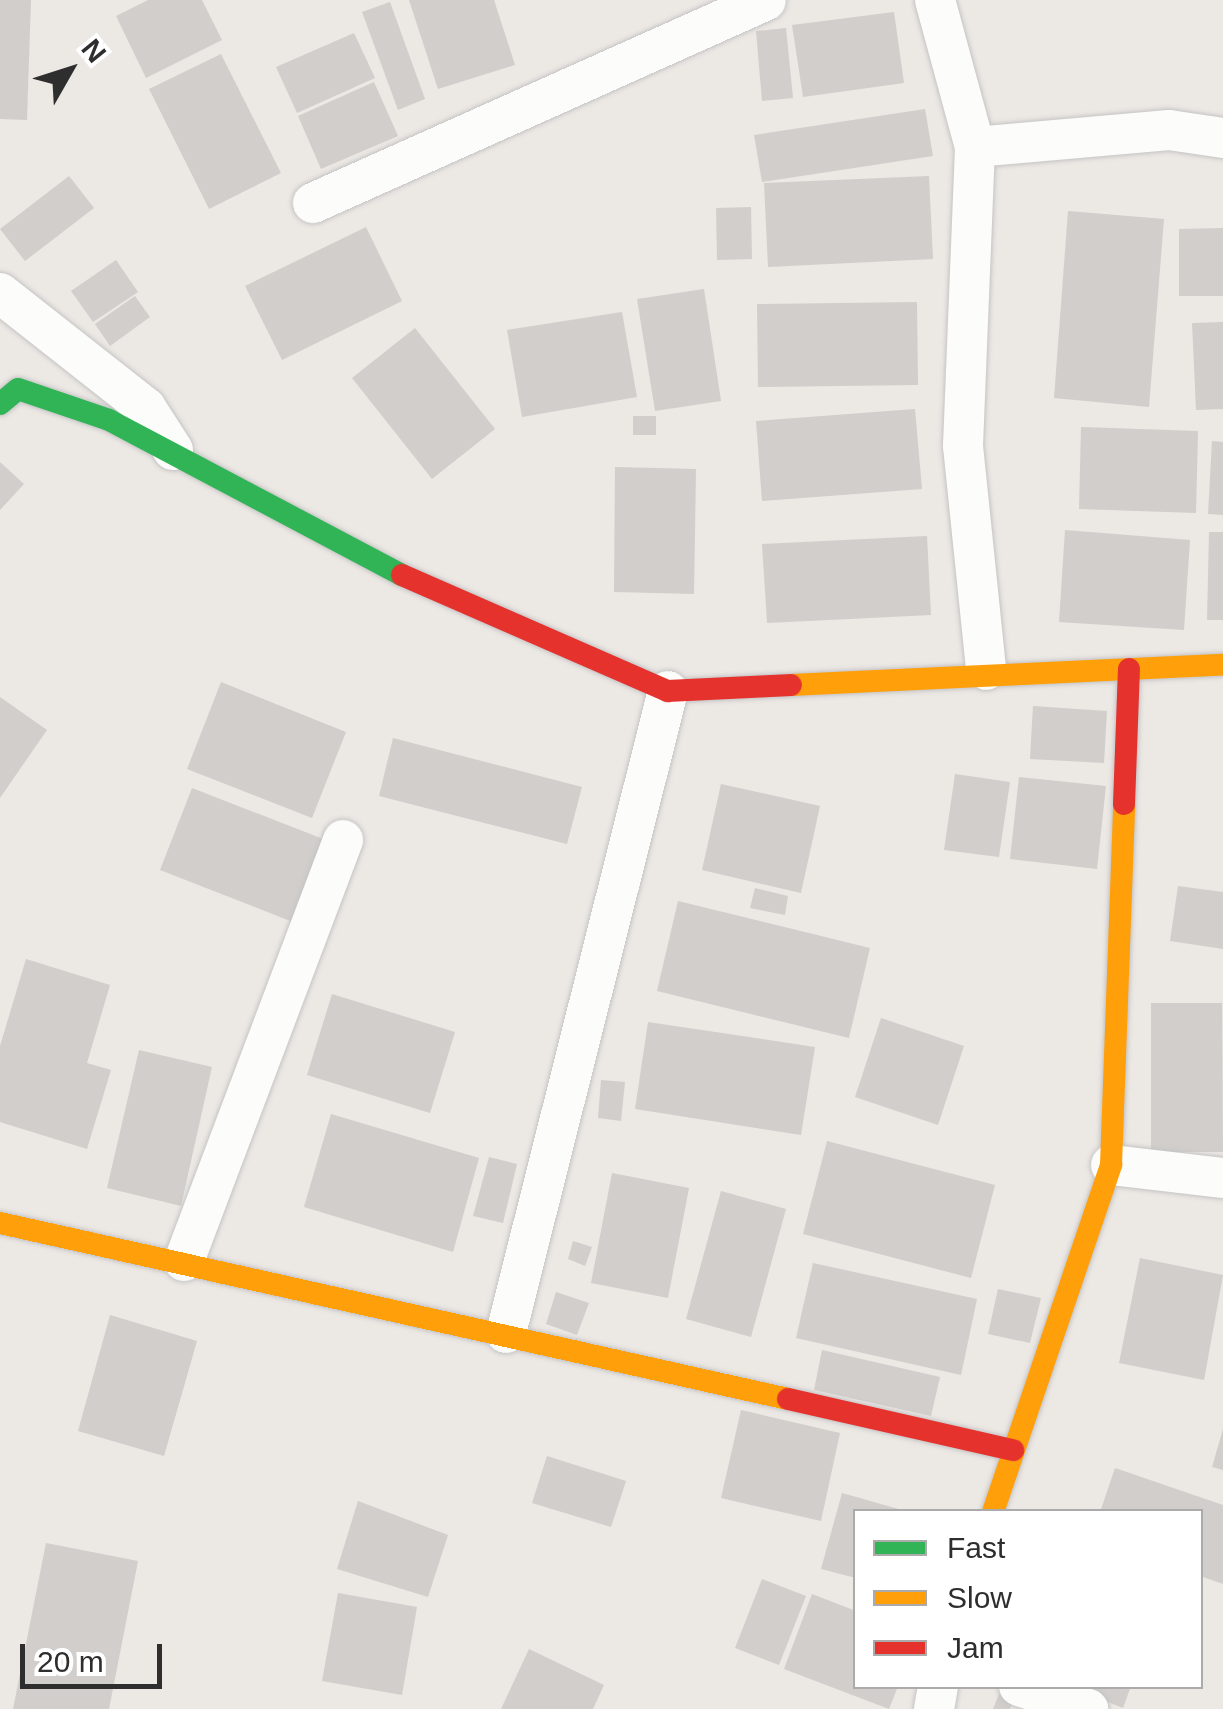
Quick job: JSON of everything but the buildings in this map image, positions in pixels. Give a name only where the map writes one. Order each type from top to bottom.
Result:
[{"type":"street","points":[[313,203],[766,0]]},
{"type":"street","points":[[935,0],[975,147],[963,446],[986,670]]},
{"type":"street","points":[[975,147],[1169,130],[1223,138]]},
{"type":"street","points":[[0,293],[146,408],[173,450]]},
{"type":"street","points":[[0,404],[18,389],[42,393],[173,450],[402,574],[668,692],[861,689],[986,670],[1223,665]]},
{"type":"street","points":[[994,1509],[1111,1164],[1129,669]]},
{"type":"street","points":[[506,1333],[668,692]]},
{"type":"street","points":[[184,1261],[343,840]]},
{"type":"street","points":[[1111,1164],[1223,1178]]},
{"type":"street","points":[[0,1223],[506,1333],[1013,1450]]},
{"type":"street","points":[[1027,1689],[1088,1709]]},
{"type":"traffic: fast","points":[[0,404],[18,389],[109,420],[402,575]]},
{"type":"traffic: slow","points":[[791,685],[1223,665]]},
{"type":"traffic: slow","points":[[994,1509],[1111,1165],[1124,804]]},
{"type":"traffic: slow","points":[[0,1223],[788,1399]]},
{"type":"traffic: jam","points":[[402,575],[668,691],[791,685]]},
{"type":"traffic: jam","points":[[1124,804],[1129,669]]},
{"type":"traffic: jam","points":[[788,1399],[1013,1450]]}]
